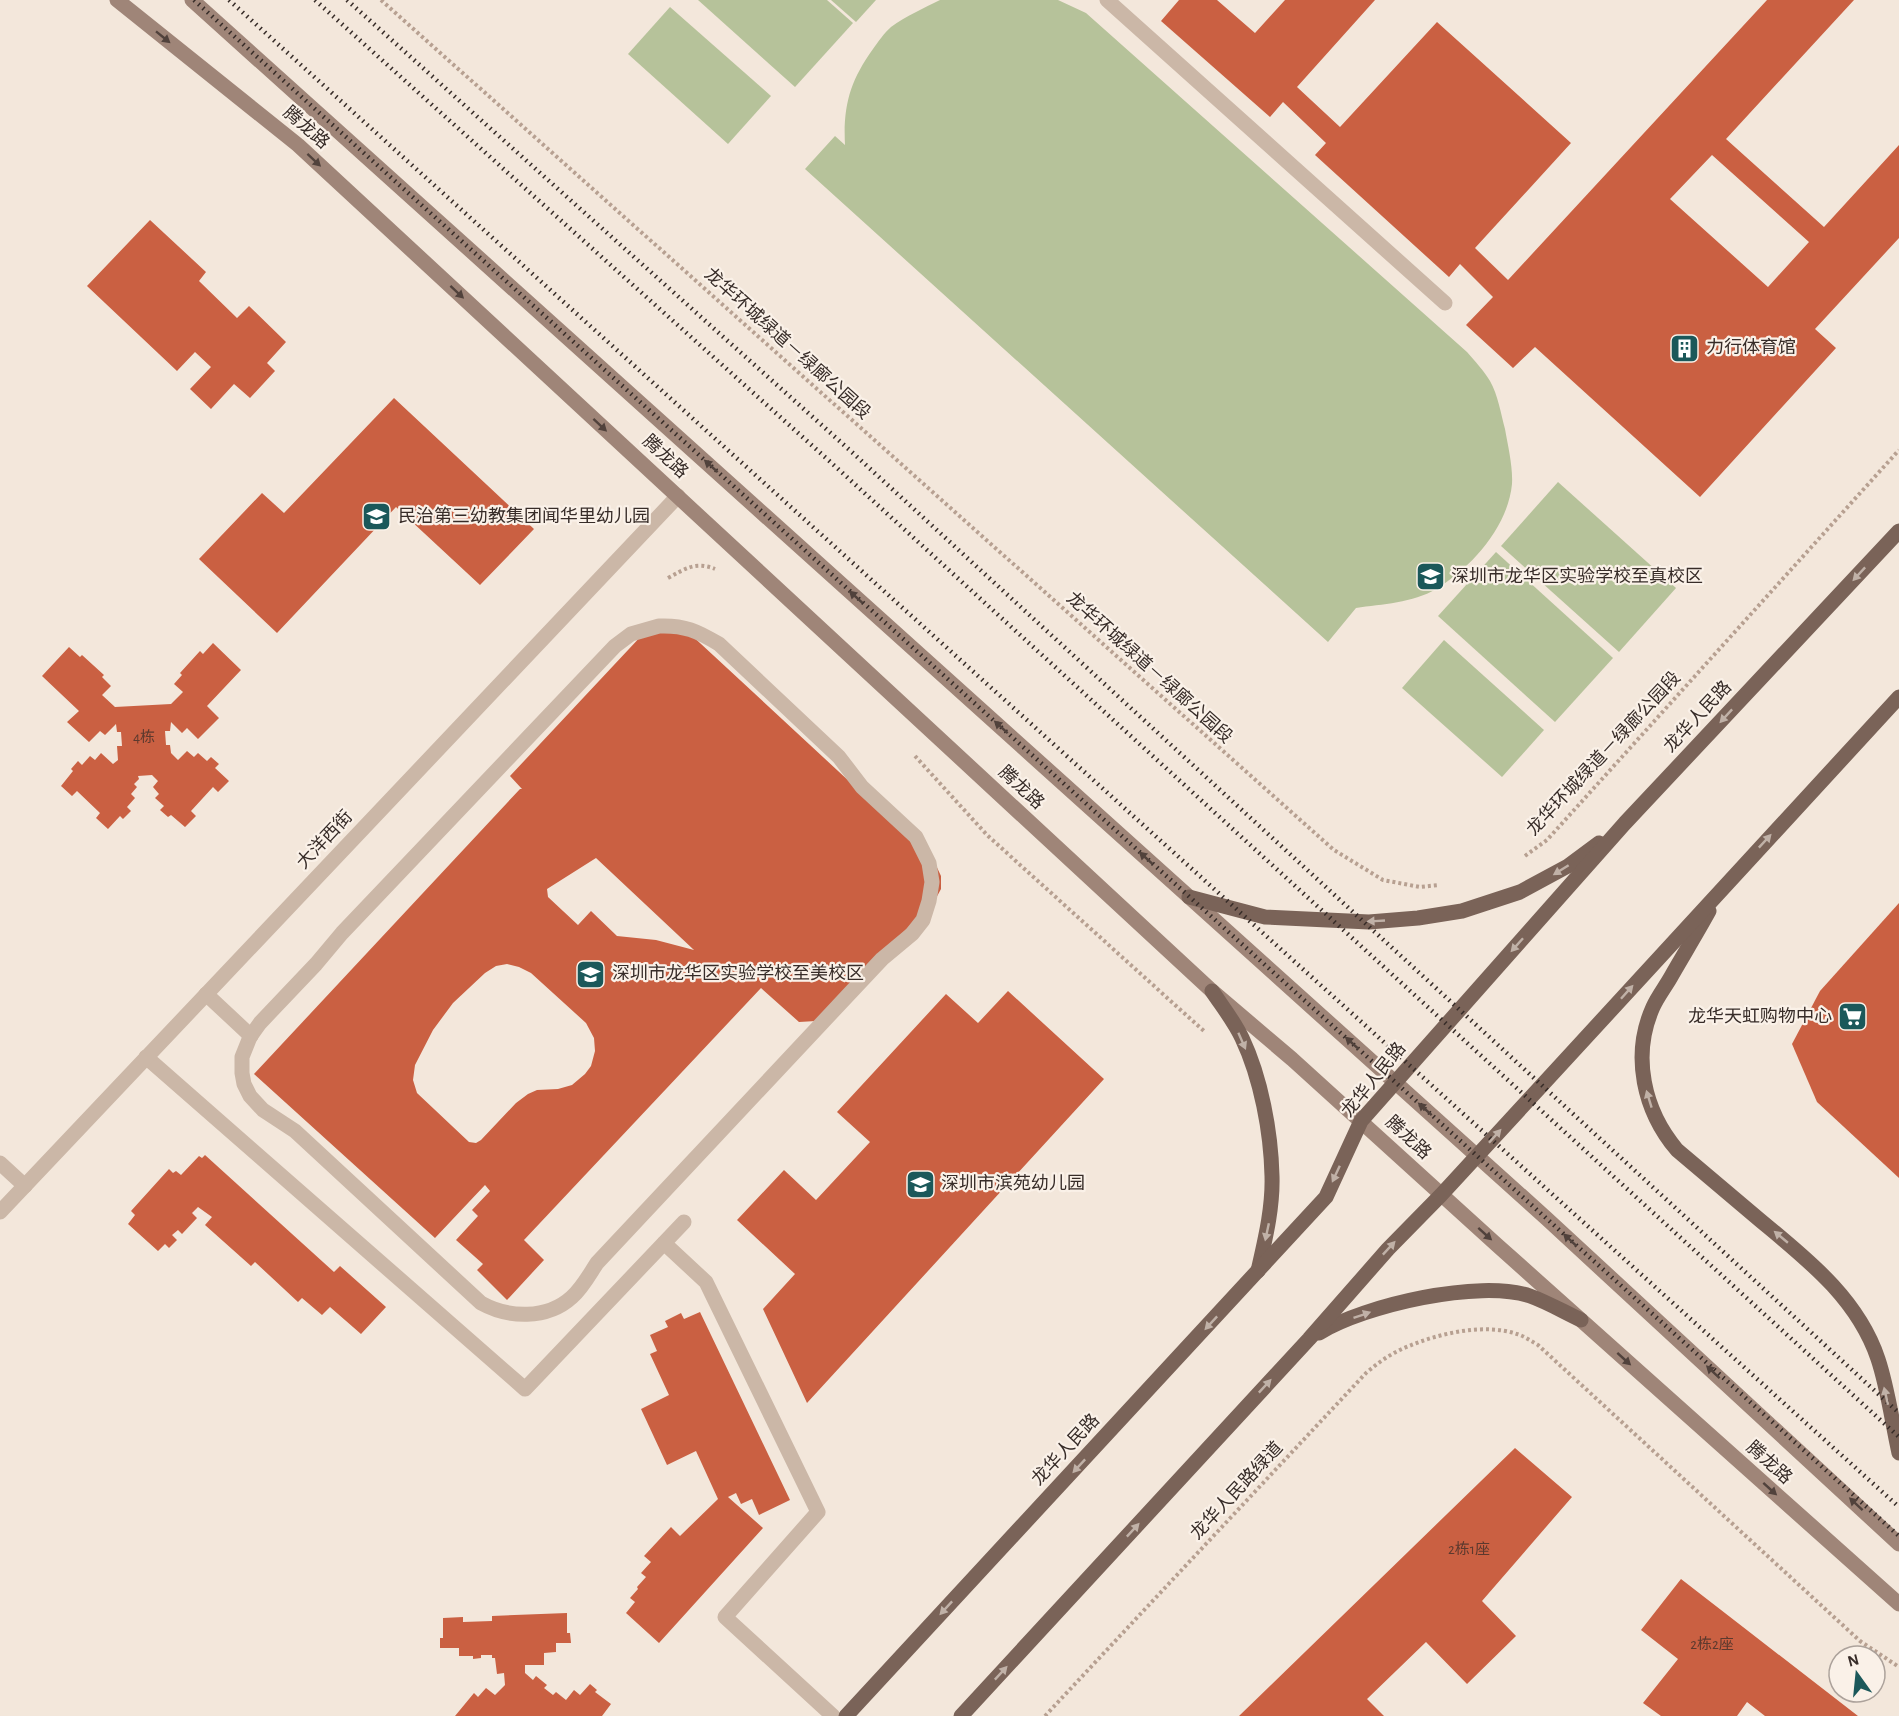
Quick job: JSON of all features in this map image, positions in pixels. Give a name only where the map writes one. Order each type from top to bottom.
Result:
[{"type":"main road","name":"腾龙路","points":[[117,0],[298,146],[1212,991],[1361,1121],[1899,1604]]},
{"type":"main road","name":"腾龙路","points":[[192,0],[1396,1082],[1899,1544]]},
{"type":"main road","name":"龙华人民路","points":[[846,1716],[1326,1197],[1361,1121],[1626,823],[1899,531]]},
{"type":"main road","points":[[961,1716],[1309,1339],[1388,1249],[1441,1195],[1899,697]]},
{"type":"main road","points":[[1189,897],[1265,916],[1301,919],[1369,922],[1440,915],[1489,904],[1529,888],[1568,866],[1626,823]]},
{"type":"main road","points":[[1725,884],[1653,1007],[1646,1029],[1643,1050],[1642,1073],[1647,1095],[1653,1114],[1664,1134],[1677,1150],[1803,1255],[1850,1305],[1865,1330],[1878,1359],[1899,1453]]},
{"type":"main road","points":[[1212,991],[1242,1037],[1258,1084],[1268,1128],[1273,1177],[1269,1220],[1258,1273]]},
{"type":"main road","points":[[1309,1339],[1331,1326],[1386,1306],[1439,1294],[1486,1290],[1529,1296],[1581,1320]]},
{"type":"street","points":[[1107,0],[1445,303]]},
{"type":"street","name":"大洋西街","points":[[0,1212],[678,496]]},
{"type":"street","points":[[683,626],[719,644],[839,757],[868,794],[910,830],[920,843],[929,863],[932,882],[929,901],[923,920],[912,934],[882,958],[602,1258],[572,1297],[542,1312],[526,1315],[510,1314],[481,1302],[295,1131],[263,1110],[250,1096],[242,1073],[244,1051],[251,1036],[260,1023],[342,933],[615,646],[631,634],[648,628],[683,626]]},
{"type":"street","points":[[206,994],[251,1036]]},
{"type":"street","points":[[146,1057],[525,1389],[684,1222]]},
{"type":"street","points":[[0,1163],[25,1186]]},
{"type":"street","points":[[664,1243],[706,1282],[818,1512],[725,1617],[833,1716]]},
{"type":"path","name":"龙华环城绿道－绿廊公园段","points":[[381,0],[1334,850],[1383,880],[1419,886],[1440,885]]},
{"type":"path","name":"龙华环城绿道－绿廊公园段","points":[[1518,861],[1547,840],[1899,450]]},
{"type":"path","points":[[668,578],[700,564],[719,571]]},
{"type":"path","points":[[907,747],[987,835],[1198,1024],[1212,1040]]},
{"type":"path","name":"龙华人民路绿道","points":[[1045,1716],[1366,1373],[1384,1359],[1408,1346],[1431,1338],[1476,1330],[1496,1329],[1519,1334],[1538,1345],[1860,1641],[1899,1667]]},
{"type":"green space","points":[[698,0],[827,0],[853,23],[795,87]]},
{"type":"green space","points":[[831,0],[876,0],[856,22]]},
{"type":"green space","points":[[940,0],[1058,0],[1086,13],[1467,352],[1493,386],[1509,449],[1512,484],[1509,500],[1495,531],[1486,545],[1462,570],[1427,594],[1397,602],[1356,608],[1328,642],[805,169],[835,136],[845,145],[845,118],[854,83],[865,61],[888,29]]},
{"type":"green space","points":[[670,7],[771,96],[728,144],[628,54]]},
{"type":"green space","points":[[1558,482],[1676,588],[1619,652],[1501,546]]},
{"type":"green space","points":[[1496,552],[1613,658],[1555,722],[1438,616]]},
{"type":"green space","points":[[1444,640],[1544,730],[1502,777],[1402,688]]},
{"type":"building","points":[[1179,0],[1217,0],[1255,33],[1285,0],[1375,0],[1297,87],[1340,127],[1437,22],[1571,143],[1475,248],[1508,280],[1767,0],[1854,0],[1726,139],[1824,227],[1899,145],[1899,238],[1815,329],[1836,348],[1700,497],[1535,347],[1513,368],[1466,325],[1493,297],[1460,264],[1449,277],[1315,155],[1326,143],[1283,102],[1270,117],[1161,21]],"holes":[[[1712,155],[1809,242],[1768,287],[1670,199]]]},
{"type":"building","points":[[150,220],[206,272],[199,281],[237,318],[249,306],[286,342],[267,363],[275,371],[250,398],[234,384],[211,409],[190,389],[211,367],[195,352],[177,371],[87,286]]},
{"type":"building","points":[[394,398],[534,529],[480,585],[396,507],[277,633],[199,559],[262,493],[284,513]]},
{"type":"building","name":"深圳市龙华区实验学校至美校区","points":[[687,631],[933,859],[941,876],[941,889],[935,900],[816,1021],[799,1022],[761,988],[524,1240],[544,1260],[507,1300],[477,1270],[483,1264],[456,1240],[478,1216],[472,1210],[490,1191],[485,1185],[435,1238],[254,1074],[522,789],[510,776],[643,634]],"holes":[[[596,858],[694,950],[656,940],[617,936],[591,911],[578,925],[548,897],[547,889]],[[507,964],[531,973],[586,1023],[594,1038],[595,1051],[591,1066],[572,1085],[558,1089],[537,1090],[528,1094],[516,1103],[481,1140],[476,1143],[469,1142],[417,1093],[413,1080],[415,1065],[433,1030],[453,1003],[485,973],[496,966]]]},
{"type":"building","points":[[213,643],[241,670],[207,706],[219,718],[198,739],[187,728],[182,733],[171,722],[170,731],[165,731],[166,745],[170,745],[171,753],[178,760],[187,751],[194,757],[198,753],[207,761],[211,757],[219,764],[215,768],[229,781],[218,792],[213,787],[191,811],[196,816],[185,827],[171,815],[168,817],[160,810],[164,806],[155,798],[159,794],[153,787],[158,781],[152,775],[138,776],[139,779],[134,784],[137,787],[131,794],[135,798],[127,807],[131,811],[123,819],[120,816],[108,829],[96,818],[100,813],[77,791],[72,796],[61,786],[78,761],[82,765],[90,756],[95,760],[101,753],[113,764],[118,760],[117,746],[122,746],[121,732],[117,732],[116,724],[105,735],[100,731],[89,742],[67,722],[79,711],[42,676],[69,647],[80,657],[82,655],[104,675],[102,677],[111,686],[102,695],[115,707],[171,704],[183,692],[174,684],[182,675],[180,673],[200,651],[203,654]]},
{"type":"building","name":"龙华天虹购物中心","points":[[1899,903],[1899,1178],[1817,1102],[1792,1044],[1820,991]]},
{"type":"building","points":[[1008,991],[1104,1079],[807,1403],[763,1309],[795,1274],[737,1220],[784,1170],[816,1200],[870,1142],[837,1112],[946,994],[978,1023]]},
{"type":"building","points":[[205,1155],[334,1272],[340,1266],[386,1307],[361,1334],[330,1307],[322,1315],[302,1298],[298,1302],[255,1262],[251,1266],[205,1225],[212,1217],[198,1207],[192,1213],[197,1218],[182,1234],[178,1230],[172,1235],[177,1240],[169,1248],[165,1244],[158,1251],[128,1224],[135,1215],[131,1211],[169,1169],[181,1175],[199,1156],[202,1158]]},
{"type":"building","points":[[700,1312],[790,1500],[759,1515],[752,1499],[741,1504],[736,1493],[728,1497],[763,1528],[659,1643],[626,1613],[635,1602],[630,1598],[646,1577],[641,1573],[651,1562],[644,1556],[671,1527],[680,1536],[718,1499],[696,1451],[667,1465],[641,1409],[669,1395],[650,1354],[657,1351],[650,1335],[668,1327],[665,1321],[681,1313],[684,1319]]},
{"type":"building","points":[[1515,1448],[1572,1497],[1482,1601],[1516,1636],[1467,1684],[1426,1642],[1367,1699],[1384,1716],[1239,1716]]},
{"type":"building","points":[[1681,1579],[1827,1692],[1827,1704],[1842,1704],[1858,1716],[1765,1716],[1747,1702],[1737,1716],[1661,1716],[1643,1703],[1678,1659],[1641,1630]]},
{"type":"building","points":[[567,1613],[567,1633],[570,1633],[571,1643],[556,1643],[556,1652],[544,1653],[544,1665],[525,1665],[525,1673],[533,1680],[536,1676],[547,1685],[544,1688],[553,1695],[556,1692],[566,1700],[574,1690],[580,1695],[590,1684],[597,1690],[595,1692],[611,1704],[602,1716],[455,1716],[474,1693],[478,1697],[486,1688],[495,1695],[505,1685],[504,1673],[497,1674],[495,1658],[492,1658],[492,1655],[481,1655],[481,1658],[473,1659],[473,1656],[459,1656],[459,1648],[440,1648],[440,1638],[443,1638],[443,1618],[463,1617],[463,1622],[492,1621],[492,1616]]},
{"type":"railway","points":[[194,0],[1899,1536]]},
{"type":"railway","points":[[229,0],[1899,1507]]},
{"type":"railway","points":[[315,0],[836,467],[1899,1437]]},
{"type":"railway","points":[[347,0],[854,454],[1899,1413]]},
{"type":"place","name":"力行体育馆","points":[[1685,348]]},
{"type":"place","name":"民治第三幼教集团闻华里幼儿园","points":[[377,517]]},
{"type":"place","name":"深圳市龙华区实验学校至真校区","points":[[1430,577]]},
{"type":"place","name":"深圳市龙华区实验学校至美校区","points":[[591,974]]},
{"type":"place","name":"龙华天虹购物中心","points":[[1853,1017]]},
{"type":"place","name":"深圳市滨苑幼儿园","points":[[920,1184]]}]
